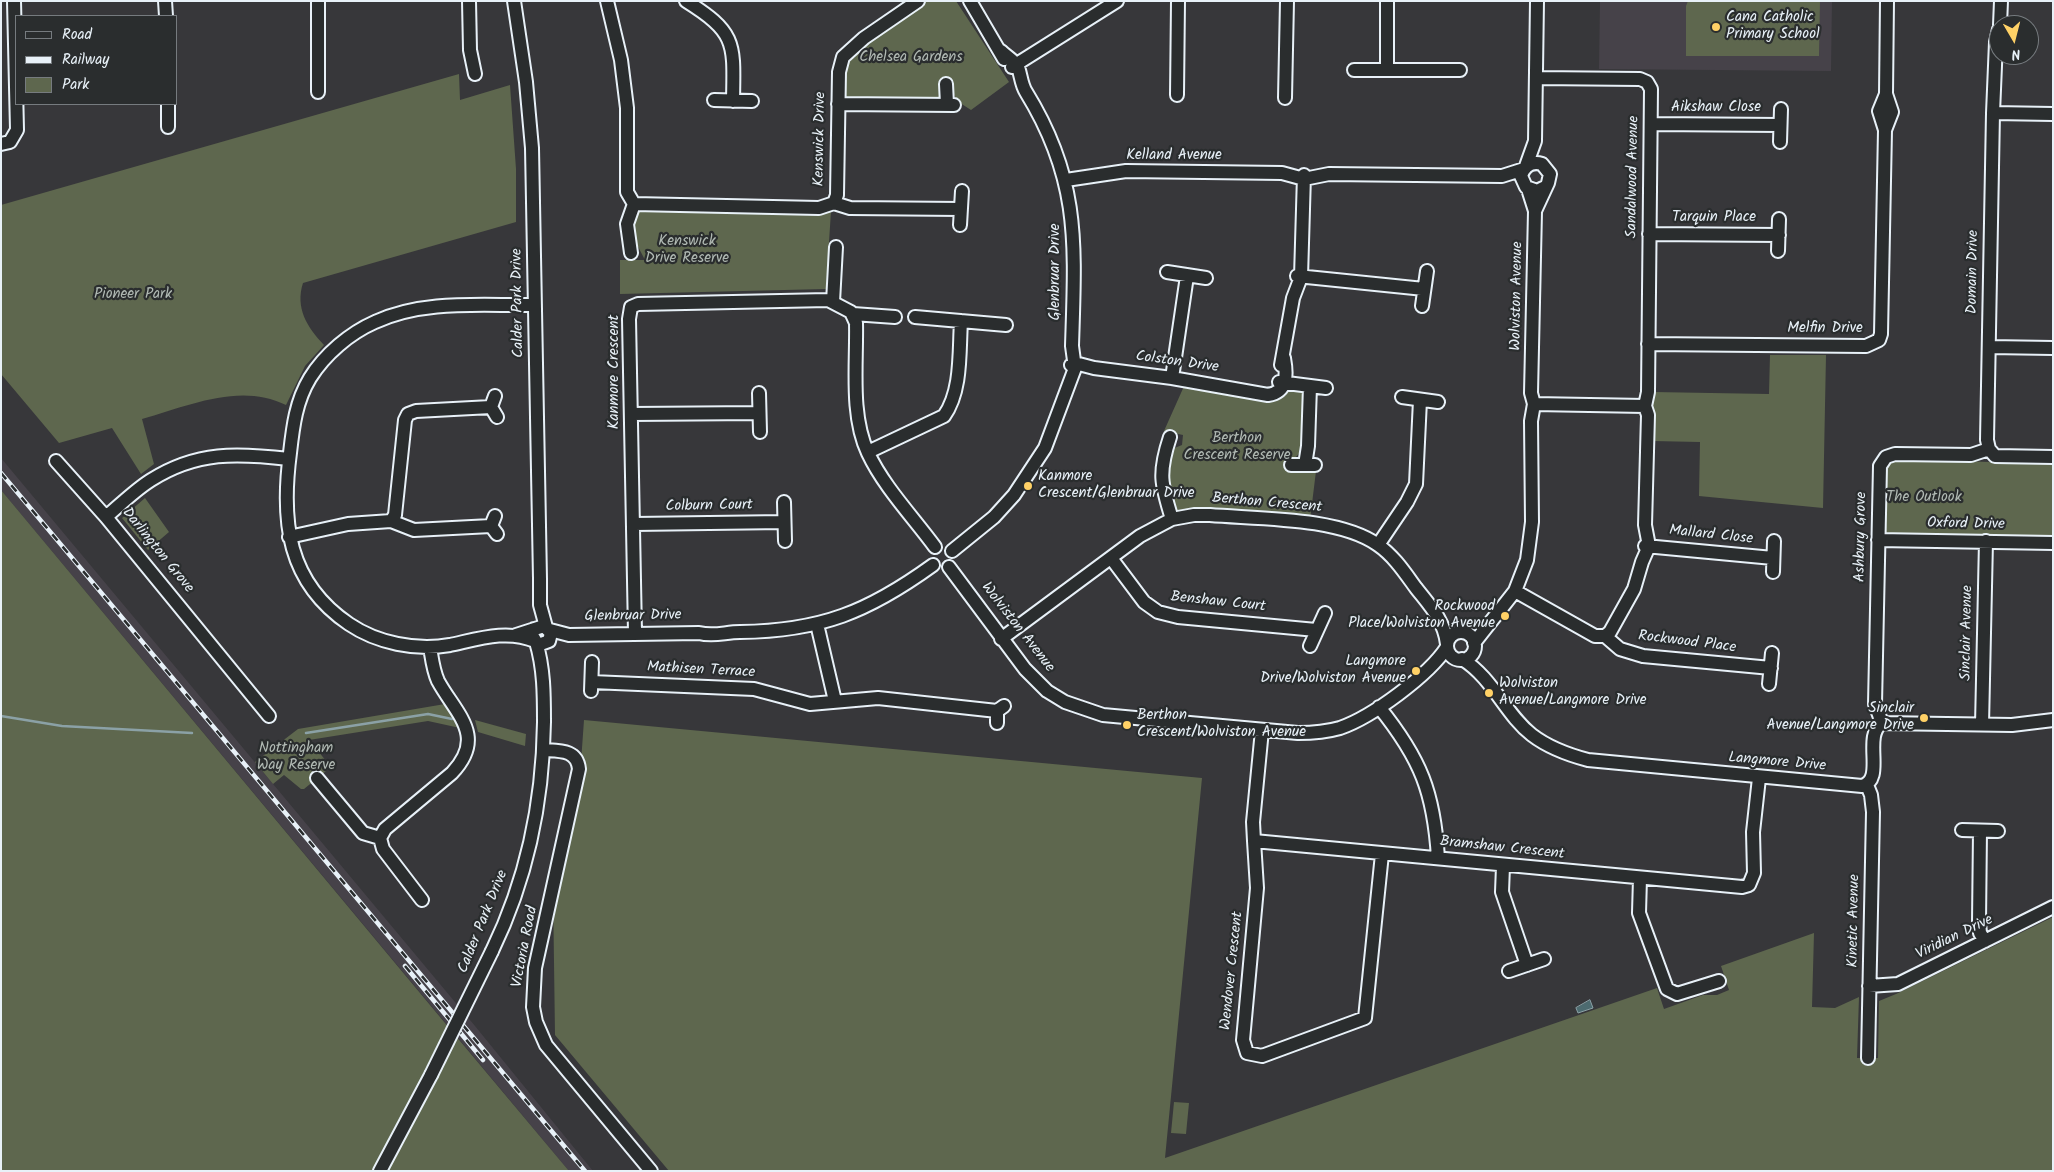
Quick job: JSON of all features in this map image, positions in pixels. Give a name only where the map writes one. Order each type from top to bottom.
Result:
[{"type":"street","points":[[14,1],[15,66]]},
{"type":"street","points":[[165,1],[166,15]]},
{"type":"street","points":[[318,1],[318,92]]},
{"type":"street","points":[[469,1],[470,50],[475,74]]},
{"type":"street","name":"Calder Park Drive","points":[[380,1171],[431,1075],[492,951],[528,852],[537,815],[544,750],[531,124],[514,1]]},
{"type":"street","points":[[686,1],[715,20],[725,31],[730,41],[734,63],[733,101]]},
{"type":"street","name":"Kenswick Drive","points":[[634,204],[819,208],[828,207],[834,203],[837,194],[839,72],[843,57],[878,27],[918,1]]},
{"type":"street","points":[[970,1],[1001,52],[1014,66],[1116,1]]},
{"type":"street","points":[[1177,96],[1178,1]]},
{"type":"street","points":[[1285,98],[1287,1]]},
{"type":"street","points":[[1387,70],[1388,1]]},
{"type":"street","points":[[1536,141],[1522,176],[1527,188],[1537,191],[1545,187],[1550,179],[1536,141],[1537,1]]},
{"type":"street","name":"Melfin Drive","points":[[1648,344],[1861,346],[1870,345],[1879,340],[1881,334],[1885,130],[1892,112],[1886,94],[1887,1]]},
{"type":"street","name":"Domain Drive","points":[[2000,15],[2001,1]]},
{"type":"street","name":"Domain Drive","points":[[2004,15],[2010,1]]},
{"type":"street","points":[[610,5],[621,60],[627,108],[627,192],[634,204],[627,224],[631,254]]},
{"type":"street","name":"Domain Drive","points":[[1989,448],[1989,347],[1995,65]]},
{"type":"street","name":"Glenbruar Drive","points":[[952,551],[994,518],[1032,470],[1047,442],[1065,391],[1066,377],[1074,365],[1069,351],[1072,346],[1074,232],[1066,180],[1046,125],[1024,88],[1014,66]]},
{"type":"street","points":[[1354,70],[1460,70]]},
{"type":"street","name":"Sandalwood Avenue","points":[[1536,78],[1644,80],[1651,89],[1648,396],[1643,406],[1647,426],[1645,525],[1642,536],[1647,546],[1641,557],[1642,562],[1634,589],[1610,632],[1605,636]]},
{"type":"street","points":[[838,104],[950,104],[946,84]]},
{"type":"street","points":[[714,100],[752,101]]},
{"type":"street","points":[[6,143],[16,130],[16,105]]},
{"type":"street","points":[[168,105],[168,127]]},
{"type":"street","name":"Aikshaw Close","points":[[1780,142],[1781,109]]},
{"type":"street","points":[[1993,113],[2053,114]]},
{"type":"street","name":"Aikshaw Close","points":[[1651,124],[1780,125]]},
{"type":"street","points":[[1525,168],[1538,163],[1545,167]]},
{"type":"street","name":"Kelland Avenue","points":[[1502,176],[1525,168]]},
{"type":"street","name":"Kelland Avenue","points":[[1066,180],[1126,171],[1282,173],[1294,171],[1304,177],[1314,171],[1330,174],[1502,176],[1515,180],[1527,188]]},
{"type":"street","points":[[1304,177],[1300,253],[1297,260],[1299,277],[1292,292],[1293,298],[1282,382],[1326,388]]},
{"type":"street","name":"Wolviston Avenue","points":[[1535,211],[1545,187]]},
{"type":"street","name":"Wolviston Avenue","points":[[1474,645],[1515,591],[1530,545],[1531,415],[1536,404],[1531,393],[1533,381],[1535,211],[1527,188]]},
{"type":"street","points":[[960,225],[962,191]]},
{"type":"street","points":[[834,203],[850,208],[961,209]]},
{"type":"street","points":[[1778,251],[1779,219]]},
{"type":"street","name":"Tarquin Place","points":[[1650,234],[1779,235]]},
{"type":"street","points":[[833,302],[836,246]]},
{"type":"street","points":[[1422,306],[1427,271]]},
{"type":"street","points":[[1167,272],[1206,278]]},
{"type":"street","points":[[1172,378],[1187,276]]},
{"type":"street","points":[[1299,277],[1424,290]]},
{"type":"street","name":"Kanmore Crescent","points":[[635,633],[628,319],[630,310],[634,305],[808,300],[833,302],[853,314],[895,317]]},
{"type":"street","points":[[422,900],[383,849],[380,838],[386,829],[452,773],[461,762],[466,750],[466,724],[436,675],[430,647],[408,645],[377,638],[342,619],[323,602],[307,581],[298,564],[289,538],[285,499],[294,419],[300,398],[311,376],[335,349],[356,332],[394,314],[420,308],[535,305]]},
{"type":"street","points":[[853,314],[856,323],[858,410],[868,452],[881,474],[935,547]]},
{"type":"street","points":[[915,317],[1006,325]]},
{"type":"street","points":[[868,452],[944,416],[951,406],[955,393],[961,321]]},
{"type":"street","points":[[1989,347],[2053,348]]},
{"type":"street","name":"Colston Drive","points":[[1074,365],[1255,390],[1269,390],[1282,382]]},
{"type":"street","points":[[1291,465],[1310,465],[1308,446],[1310,386]]},
{"type":"street","points":[[759,393],[760,432]]},
{"type":"street","points":[[1402,397],[1438,402]]},
{"type":"street","points":[[1378,545],[1407,502],[1416,484],[1420,400]]},
{"type":"street","points":[[1536,404],[1643,406]]},
{"type":"street","points":[[391,522],[395,515],[408,414],[416,411],[494,407]]},
{"type":"street","points":[[631,414],[759,413]]},
{"type":"street","points":[[1170,437],[1164,455],[1160,478],[1172,519]]},
{"type":"street","points":[[1989,448],[1994,456],[2053,457]]},
{"type":"street","name":"Ashbury Grove","points":[[1882,723],[1875,704],[1880,466],[1886,457],[1895,454],[1972,455],[1989,448]]},
{"type":"street","name":"Darlington Grove","points":[[269,716],[106,517],[149,481],[169,470],[198,459],[236,454],[289,459]]},
{"type":"street","points":[[56,461],[106,517]]},
{"type":"street","points":[[784,502],[785,541]]},
{"type":"street","name":"Berthon Crescent","points":[[1002,638],[1140,536],[1172,519],[1194,515],[1210,515],[1314,524],[1354,532],[1378,545],[1398,563],[1440,618],[1445,629],[1447,645]]},
{"type":"street","points":[[289,538],[348,524],[391,522],[414,530],[494,525]]},
{"type":"street","name":"Colburn Court","points":[[634,524],[784,522]]},
{"type":"street","name":"Oxford Drive","points":[[1878,540],[2053,543]]},
{"type":"street","name":"Mallard Close","points":[[1774,541],[1774,572]]},
{"type":"street","name":"Sinclair Avenue","points":[[1982,725],[1986,541]]},
{"type":"street","points":[[946,546],[952,551],[954,558],[949,566],[943,569],[933,565],[930,558],[935,547],[946,546]]},
{"type":"street","name":"Mallard Close","points":[[1647,546],[1774,558]]},
{"type":"street","name":"Benshaw Court","points":[[1111,558],[1144,602],[1158,612],[1178,617],[1316,630]]},
{"type":"street","name":"Glenbruar Drive","points":[[430,647],[478,638],[516,635],[699,633],[714,628],[732,632],[774,631],[818,624],[850,614],[877,602],[933,565]]},
{"type":"street","name":"Wolviston Avenue","points":[[949,566],[1002,638],[1039,684],[1065,702],[1086,711],[1120,717],[1262,730],[1321,732],[1363,718],[1379,707],[1433,666],[1447,645]]},
{"type":"street","points":[[1515,591],[1595,636],[1605,636]]},
{"type":"street","points":[[1310,646],[1325,613]]},
{"type":"street","name":"Berthon Crescent","points":[[1440,618],[1450,626],[1463,632]]},
{"type":"street","points":[[818,624],[836,701]]},
{"type":"street","points":[[1463,632],[1471,636],[1474,645],[1472,654],[1460,659],[1451,655],[1447,645],[1454,634],[1488,625]]},
{"type":"street","name":"Rockwood Place","points":[[1605,636],[1620,649],[1643,656],[1771,668]]},
{"type":"street","name":"Langmore Drive","points":[[1474,645],[1482,674]]},
{"type":"street","points":[[1769,684],[1772,652]]},
{"type":"street","name":"Wolviston Avenue","points":[[1433,666],[1460,659]]},
{"type":"street","name":"Langmore Drive","points":[[1460,659],[1482,674],[1532,735],[1569,755],[1588,760],[1759,778],[1842,785],[1867,784]]},
{"type":"street","name":"Mathisen Terrace","points":[[592,662],[591,686],[754,689],[800,703],[810,704],[894,699],[1000,713]]},
{"type":"street","points":[[1379,707],[1405,741],[1418,765],[1436,820],[1438,858]]},
{"type":"street","points":[[1867,784],[1873,775],[1875,730],[1882,723],[1982,725],[2053,720]]},
{"type":"street","points":[[1254,840],[1253,822],[1262,730]]},
{"type":"street","name":"Victoria Road","points":[[544,750],[570,752],[577,759],[579,769],[535,968],[532,998],[536,1022],[543,1040],[555,1059],[650,1171]]},
{"type":"street","points":[[317,778],[363,833],[380,838]]},
{"type":"street","name":"Bramshaw Crescent","points":[[1254,840],[1503,866],[1736,887],[1749,885],[1754,873],[1753,832],[1759,778]]},
{"type":"street","name":"Kinetic Avenue","points":[[1867,784],[1873,812],[1868,1058]]},
{"type":"street","points":[[1962,830],[1998,831]]},
{"type":"street","points":[[1980,831],[1978,922],[1980,933],[1985,941]]},
{"type":"street","name":"Wendover Crescent","points":[[1254,840],[1257,888],[1243,1040],[1247,1053],[1254,1056],[1262,1056],[1365,1018],[1382,854]]},
{"type":"street","points":[[1503,866],[1502,892],[1527,964]]},
{"type":"street","points":[[1640,878],[1639,913],[1667,989],[1677,994],[1719,981]]},
{"type":"street","name":"Viridian Drive","points":[[1870,986],[1898,984],[2053,908]]},
{"type":"street","points":[[1509,970],[1544,958]]},
{"type":"shaded area","name":"Cana Catholic Primary School","points":[[1600,1],[1832,1],[1831,71],[1599,69]]},
{"type":"shaded area","points":[[1,458],[475,1026],[593,1171],[569,1171],[1,490]]},
{"type":"green space","name":"Chelsea Gardens","points":[[925,1],[956,1],[1009,82],[971,110],[957,101],[953,92],[941,95],[938,99],[850,99],[842,94],[844,61],[886,26]]},
{"type":"green space","points":[[1688,1],[1820,1],[1819,56],[1686,56],[1686,6]]},
{"type":"green space","name":"Pioneer Park","points":[[459,74],[460,100],[510,85],[516,169],[516,222],[303,283],[301,301],[304,317],[312,331],[324,345],[305,366],[286,405],[268,398],[232,396],[214,398],[142,419],[154,464],[141,474],[112,428],[59,443],[1,374],[1,205]]},
{"type":"green space","name":"Kenswick Drive Reserve","points":[[638,210],[831,211],[826,289],[620,294],[620,260],[645,260],[633,237],[631,218]]},
{"type":"green space","points":[[1770,355],[1826,355],[1823,508],[1699,496],[1700,442],[1652,441],[1653,392],[1769,394]]},
{"type":"green space","name":"Berthon Crescent Reserve","points":[[1185,384],[1272,396],[1288,389],[1304,391],[1304,440],[1297,456],[1290,460],[1291,470],[1316,471],[1310,520],[1178,512],[1167,490],[1165,468],[1167,451],[1182,445],[1183,435],[1164,431]]},
{"type":"green space","name":"The Outlook","points":[[1896,459],[2053,464],[2053,538],[1884,535],[1887,464]]},
{"type":"green space","points":[[1,490],[450,1029],[376,1171],[1,1171]]},
{"type":"green space","points":[[145,498],[169,532],[148,550],[122,518]]},
{"type":"green space","name":"Nottingham Way Reserve","points":[[445,704],[460,728],[428,721],[309,740],[331,767],[304,789],[301,789],[284,775],[273,784],[255,762],[298,729]]},
{"type":"green space","points":[[475,720],[526,734],[525,746],[478,732]]},
{"type":"green space","points":[[584,720],[1202,778],[1165,1158],[1657,988],[1664,1009],[1703,995],[1717,995],[1729,990],[1721,966],[1814,933],[1812,1007],[1835,1008],[1859,997],[1857,1058],[1878,1058],[1879,1001],[2053,917],[2053,1171],[669,1171],[555,1035],[553,890],[578,804]]},
{"type":"green space","points":[[455,1035],[569,1171],[382,1171]]},
{"type":"green space","points":[[1174,1102],[1189,1103],[1186,1134],[1171,1133]]},
{"type":"water","points":[[1590,1000],[1593,1008],[1578,1013],[1576,1008]]},
{"type":"waterway","points":[[306,733],[428,714],[452,719]]},
{"type":"waterway","points":[[1,716],[62,726],[192,733]]},
{"type":"railway","points":[[1,473],[585,1171]]},
{"type":"railway","points":[[405,966],[483,1060]]},
{"type":"place","name":"Cana Catholic Primary School","points":[[1716,27]]},
{"type":"place","name":"Kanmore Crescent/Glenbruar Drive","points":[[1028,486]]},
{"type":"place","name":"Rockwood Place/Wolviston Avenue","points":[[1505,616]]},
{"type":"place","name":"Langmore Drive/Wolviston Avenue","points":[[1416,671]]},
{"type":"place","name":"Wolviston Avenue/Langmore Drive","points":[[1489,693]]},
{"type":"place","name":"Sinclair Avenue/Langmore Drive","points":[[1924,718]]},
{"type":"place","name":"Berthon Crescent/Wolviston Avenue","points":[[1127,725]]}]
